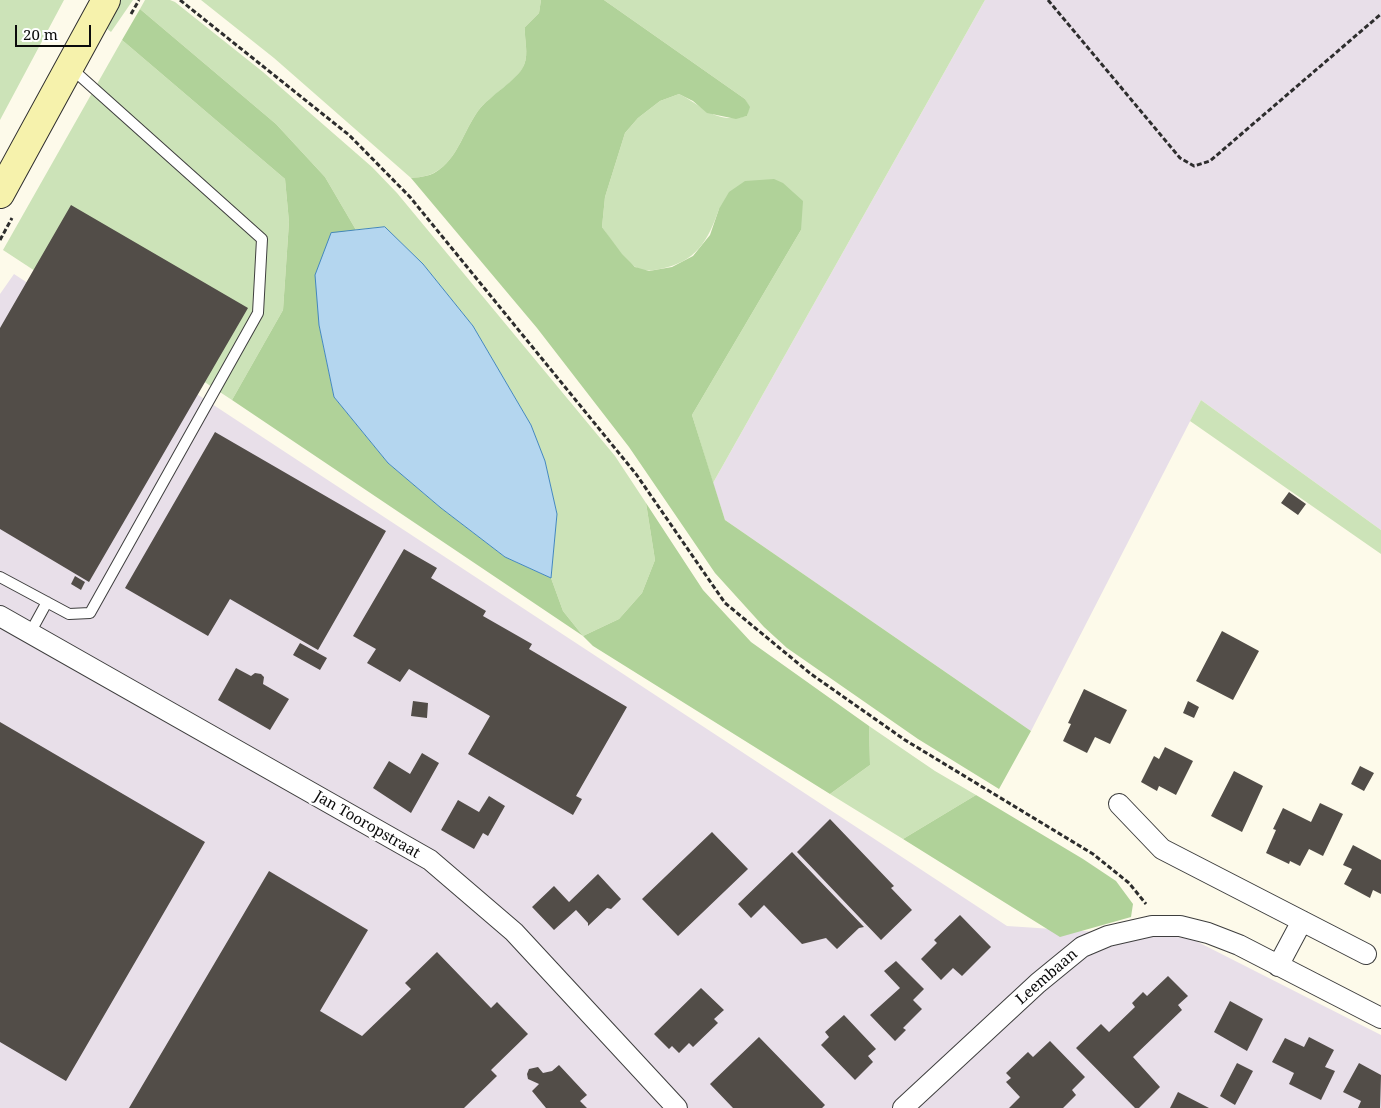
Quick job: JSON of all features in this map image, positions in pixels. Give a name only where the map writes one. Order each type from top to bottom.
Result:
[{"type":"main road","points":[[73,58],[84,0]]},
{"type":"main road","points":[[0,194],[106,0]]},
{"type":"street","name":"Jan Tooropstraat","points":[[0,616],[430,860],[514,932],[677,1108]]},
{"type":"street","points":[[1119,804],[1162,849],[1366,954]]},
{"type":"street","points":[[1278,966],[1302,921]]},
{"type":"street","name":"Leembaan","points":[[903,1108],[1038,983],[1082,947],[1108,936],[1152,926],[1180,926],[1208,933],[1240,945],[1381,1018]]},
{"type":"lane","points":[[0,577],[69,614],[90,613],[258,312],[262,239],[73,58]]},
{"type":"lane","points":[[30,633],[47,602]]},
{"type":"path","points":[[180,0],[349,135],[410,197],[636,474],[725,603],[811,674],[905,740],[1093,854],[1129,883],[1146,904],[1152,926]]},
{"type":"path","points":[[1048,0],[1180,158],[1194,166],[1210,161],[1381,14]]},
{"type":"shaded area","points":[[985,0],[1381,0],[1381,530],[1201,400],[1031,731],[725,520],[713,483]]},
{"type":"shaded area","points":[[14,274],[1007,926],[1190,938],[1381,1035],[1381,1108],[0,1108],[0,294]]},
{"type":"green space","points":[[0,0],[64,0],[0,120]]},
{"type":"green space","points":[[115,0],[133,0],[111,32],[106,28]]},
{"type":"green space","points":[[145,0],[170,0],[175,2],[263,72],[372,167],[397,193],[615,456],[646,503],[655,560],[642,593],[619,619],[583,636],[563,611],[551,578],[557,514],[545,461],[531,425],[473,326],[423,264],[385,227],[356,230],[325,177],[276,124],[140,9]]},
{"type":"green space","points":[[201,0],[541,0],[539,13],[525,27],[526,56],[521,71],[478,111],[457,150],[446,164],[430,175],[411,178],[274,58]]},
{"type":"green space","points":[[541,0],[604,0],[745,99],[750,107],[747,116],[736,119],[707,113],[693,101],[679,94],[660,101],[638,118],[625,133],[605,197],[602,227],[622,254],[635,267],[649,271],[672,267],[693,256],[710,235],[719,209],[729,192],[745,181],[774,179],[783,183],[803,201],[801,230],[692,415],[725,520],[1031,731],[999,789],[918,739],[787,648],[764,627],[715,573],[629,447],[537,328],[411,178],[430,175],[446,164],[457,150],[478,111],[521,71],[526,56],[525,27],[539,13]]},
{"type":"green space","points":[[604,0],[985,0],[713,483],[692,415],[801,230],[719,209],[710,231],[699,248],[683,261],[672,266],[650,271],[643,270],[634,266],[621,253],[602,227],[605,197],[625,133],[638,118],[660,101],[679,94],[710,113],[726,118],[747,116],[749,107],[745,99]]},
{"type":"green space","points":[[140,9],[276,124],[325,177],[356,230],[331,234],[319,325],[334,397],[388,463],[441,508],[505,557],[551,578],[563,611],[583,636],[232,400],[283,310],[289,222],[285,179],[122,40]]},
{"type":"green space","points":[[122,40],[285,179],[289,222],[283,310],[232,400],[3,250]]},
{"type":"green space","points":[[1201,400],[1381,530],[1381,554],[1190,421]]},
{"type":"green space","points":[[646,503],[703,590],[751,642],[869,726],[870,765],[830,794],[593,646],[583,636],[619,619],[642,593],[655,560]]},
{"type":"green space","points":[[869,726],[935,771],[976,795],[903,839],[830,794],[870,765]]},
{"type":"green space","points":[[976,795],[1116,881],[1133,904],[1131,917],[1060,937],[903,839]]},
{"type":"water","points":[[385,227],[423,264],[473,326],[531,425],[545,461],[557,514],[551,578],[505,557],[441,508],[388,463],[334,397],[319,325],[315,275],[331,233]]},
{"type":"building","points":[[71,205],[248,308],[89,582],[0,529],[0,328]]},
{"type":"building","points":[[215,432],[386,531],[318,650],[230,599],[208,636],[125,588]]},
{"type":"building","points":[[1289,492],[1306,504],[1298,515],[1281,503]]},
{"type":"building","points":[[404,549],[437,568],[431,578],[486,611],[483,616],[532,644],[529,649],[627,707],[576,796],[582,799],[573,815],[468,754],[490,716],[409,669],[400,682],[367,663],[376,649],[353,636]]},
{"type":"building","points":[[75,576],[85,582],[81,590],[71,584]]},
{"type":"building","points":[[1222,631],[1259,651],[1233,700],[1196,681]]},
{"type":"building","points":[[300,643],[327,658],[320,670],[293,655]]},
{"type":"building","points":[[236,668],[251,676],[255,673],[261,674],[264,677],[263,684],[289,699],[270,730],[218,700]]},
{"type":"building","points":[[1084,689],[1127,710],[1110,744],[1095,737],[1087,753],[1063,741],[1071,724],[1068,723]]},
{"type":"building","points":[[413,701],[428,703],[427,718],[411,716]]},
{"type":"building","points":[[1188,701],[1199,707],[1194,718],[1183,713]]},
{"type":"building","points":[[0,722],[205,842],[66,1081],[0,1042]]},
{"type":"building","points":[[1165,747],[1193,761],[1176,795],[1159,786],[1157,791],[1141,782],[1154,756],[1159,759]]},
{"type":"building","points":[[422,753],[439,763],[411,813],[373,788],[389,761],[410,774]]},
{"type":"building","points":[[1360,766],[1374,773],[1364,791],[1351,784]]},
{"type":"building","points":[[1234,771],[1263,786],[1242,832],[1211,816]]},
{"type":"building","points":[[489,796],[505,806],[488,836],[483,833],[474,849],[441,830],[458,800],[479,812]]},
{"type":"building","points":[[1320,803],[1343,814],[1323,856],[1309,849],[1300,866],[1290,861],[1289,864],[1266,853],[1276,830],[1273,829],[1283,808],[1311,822]]},
{"type":"building","points":[[830,819],[894,886],[891,888],[912,910],[881,940],[797,852]]},
{"type":"building","points":[[712,832],[748,869],[678,936],[642,899]]},
{"type":"building","points":[[1353,845],[1381,860],[1381,894],[1373,890],[1370,898],[1344,884],[1352,869],[1343,865]]},
{"type":"building","points":[[792,852],[864,927],[859,928],[837,949],[826,938],[802,944],[764,905],[751,918],[738,904]]},
{"type":"building","points":[[269,871],[368,930],[320,1011],[362,1036],[411,989],[405,983],[437,952],[491,1008],[497,1002],[528,1034],[491,1070],[497,1076],[464,1108],[129,1108]]},
{"type":"building","points":[[598,874],[621,899],[611,909],[607,908],[588,926],[588,923],[576,910],[554,930],[532,907],[554,886],[569,902]]},
{"type":"building","points":[[960,915],[991,947],[962,976],[953,968],[941,980],[921,959],[937,943],[934,940]]},
{"type":"building","points":[[896,961],[924,989],[913,1000],[922,1009],[903,1028],[906,1030],[895,1041],[870,1015],[900,988],[884,971]]},
{"type":"building","points":[[1168,976],[1188,996],[1178,1005],[1182,1010],[1133,1057],[1160,1087],[1139,1108],[1135,1108],[1076,1048],[1101,1024],[1109,1032],[1135,1007],[1132,1003],[1143,992],[1147,996]]},
{"type":"building","points":[[701,988],[724,1010],[714,1019],[718,1023],[693,1047],[689,1043],[679,1053],[672,1046],[669,1049],[654,1034]]},
{"type":"building","points":[[1230,1001],[1263,1019],[1247,1051],[1214,1032]]},
{"type":"building","points":[[844,1015],[876,1049],[868,1056],[873,1062],[855,1080],[821,1045],[829,1037],[825,1032]]},
{"type":"building","points":[[759,1037],[825,1105],[822,1108],[733,1108],[710,1084]]},
{"type":"building","points":[[1309,1037],[1334,1050],[1325,1067],[1335,1071],[1321,1100],[1289,1084],[1294,1073],[1272,1062],[1285,1038],[1304,1047]]},
{"type":"building","points":[[1050,1041],[1085,1077],[1072,1090],[1076,1095],[1063,1108],[1009,1108],[1020,1097],[1006,1082],[1011,1078],[1006,1073],[1028,1052],[1033,1057]]},
{"type":"building","points":[[1237,1063],[1253,1071],[1235,1105],[1220,1096]]},
{"type":"building","points":[[1359,1063],[1381,1075],[1380,1108],[1358,1108],[1361,1101],[1343,1092]]},
{"type":"building","points":[[559,1065],[587,1095],[580,1101],[587,1108],[546,1108],[532,1091],[539,1084],[528,1079],[529,1069],[538,1067],[543,1073],[552,1071]]},
{"type":"building","points":[[1178,1092],[1209,1108],[1170,1108]]}]
